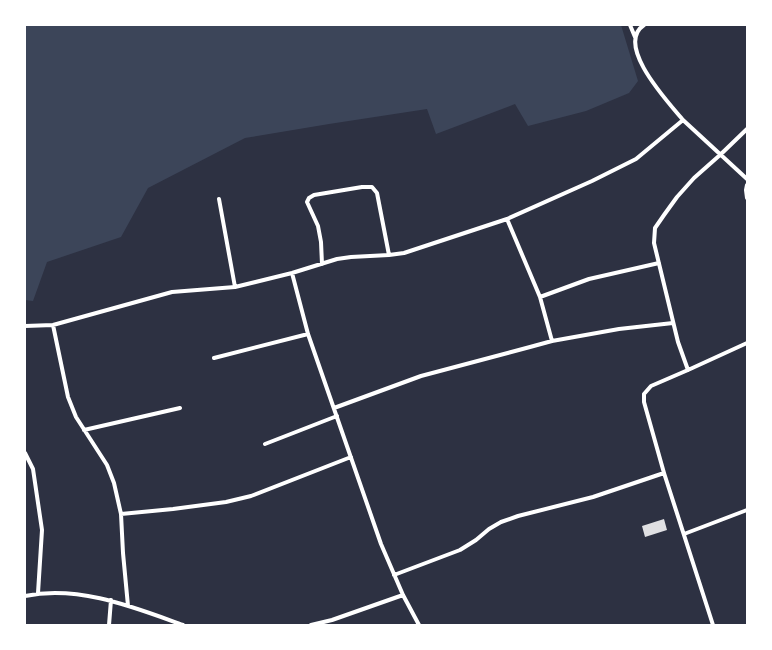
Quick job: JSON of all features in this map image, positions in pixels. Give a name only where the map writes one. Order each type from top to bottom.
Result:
[{"type":"street","points":[[630,25],[635,37],[635,49],[640,62],[651,81],[682,120],[747,179]]},
{"type":"street","points":[[635,37],[644,25]]},
{"type":"street","points":[[25,326],[53,325],[172,292],[235,287],[292,274],[337,259],[389,256],[404,253],[507,219],[636,160],[682,120]]},
{"type":"street","points":[[688,370],[673,323],[654,243],[655,228],[694,178],[747,129]]},
{"type":"street","points":[[747,185],[747,198]]},
{"type":"street","points":[[322,264],[321,242],[318,226],[307,202],[308,198],[362,187],[372,187],[377,193],[389,256]]},
{"type":"street","points":[[219,199],[235,287]]},
{"type":"street","points":[[507,219],[540,298],[552,341]]},
{"type":"street","points":[[540,298],[589,279],[659,263]]},
{"type":"street","points":[[292,274],[308,334],[381,544],[403,595],[419,625]]},
{"type":"street","points":[[334,408],[421,376],[552,341],[619,329],[673,323]]},
{"type":"street","points":[[53,325],[68,397],[76,417],[107,465],[114,483],[121,514],[128,606]]},
{"type":"street","points":[[214,358],[308,334]]},
{"type":"street","points":[[713,625],[664,473],[644,402],[644,394],[651,386],[747,342]]},
{"type":"street","points":[[84,430],[180,408]]},
{"type":"street","points":[[265,444],[337,416]]},
{"type":"street","points":[[25,453],[33,470],[42,530],[38,593]]},
{"type":"street","points":[[121,514],[226,502],[251,496],[351,457]]},
{"type":"street","points":[[394,575],[460,550],[501,522],[518,516],[594,497],[664,473]]},
{"type":"street","points":[[684,534],[747,510]]},
{"type":"street","points":[[25,596],[38,593],[67,594],[111,600],[183,625]]},
{"type":"street","points":[[311,625],[332,620],[403,595]]},
{"type":"street","points":[[109,625],[111,600]]},
{"type":"shaded area","points":[[25,25],[621,25],[638,81],[629,93],[586,111],[528,126],[515,104],[436,134],[427,109],[245,138],[148,188],[121,237],[47,262],[33,301],[25,300]]},
{"type":"building","points":[[664,519],[667,530],[645,537],[642,526]]}]
